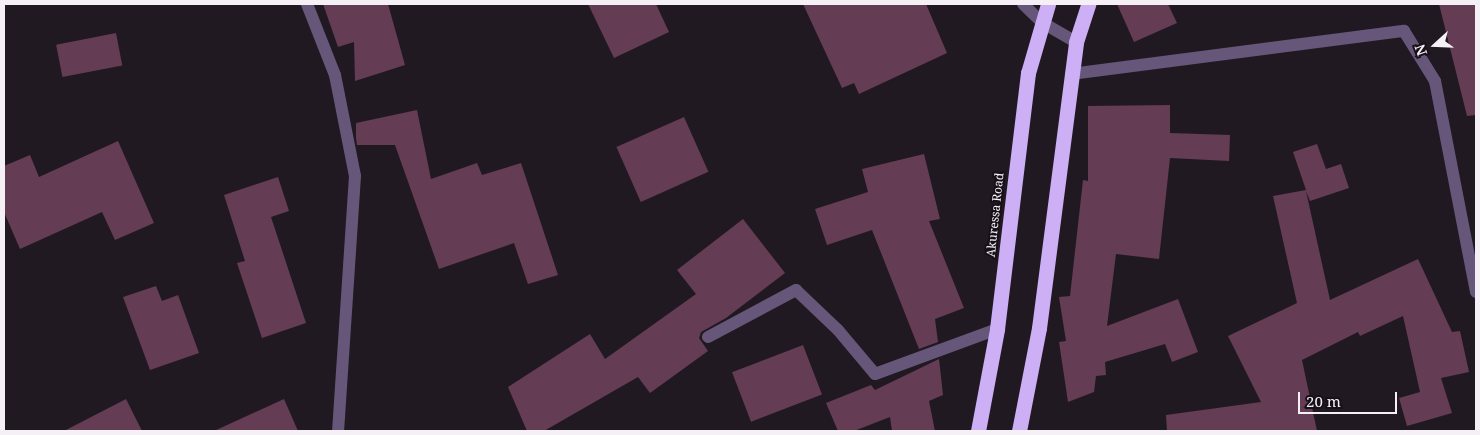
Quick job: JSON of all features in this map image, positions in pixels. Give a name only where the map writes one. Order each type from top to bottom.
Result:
[{"type":"highway","name":"Akuressa Road","points":[[978,431],[998,329],[1020,124],[1028,73],[1048,4]]},
{"type":"highway","points":[[1019,431],[1039,328],[1076,42],[1088,4]]},
{"type":"street","points":[[307,4],[335,75],[355,176],[338,431]]},
{"type":"street","points":[[1023,4],[1043,23],[1076,42]]},
{"type":"street","points":[[1071,74],[1404,31],[1435,80],[1476,292]]},
{"type":"street","points":[[708,337],[796,290],[838,330],[875,374],[998,329]]},
{"type":"building","points":[[323,4],[388,4],[405,65],[355,81],[354,42],[338,47]]},
{"type":"building","points":[[588,4],[656,4],[669,32],[614,58]]},
{"type":"building","points":[[803,4],[926,4],[947,53],[859,94],[854,83],[842,88]]},
{"type":"building","points":[[1117,4],[1168,4],[1177,23],[1134,42]]},
{"type":"building","points":[[1439,4],[1476,4],[1476,115],[1467,116]]},
{"type":"building","points":[[116,33],[122,65],[62,77],[56,45]]},
{"type":"building","points":[[1170,105],[1170,133],[1230,135],[1229,161],[1170,158],[1159,259],[1116,254],[1107,326],[1178,299],[1198,352],[1172,362],[1165,344],[1105,362],[1106,375],[1096,376],[1094,392],[1068,402],[1059,342],[1066,341],[1059,297],[1070,296],[1083,180],[1088,181],[1088,106]]},
{"type":"building","points":[[417,110],[431,179],[477,163],[482,175],[521,163],[558,275],[528,284],[514,243],[439,269],[395,145],[357,145],[356,138],[356,123]]},
{"type":"building","points":[[684,117],[708,172],[641,202],[616,147]]},
{"type":"building","points":[[118,141],[154,223],[115,240],[102,212],[20,249],[4,212],[4,166],[30,155],[39,177]]},
{"type":"building","points":[[1317,144],[1326,169],[1341,164],[1349,188],[1310,201],[1306,191],[1330,300],[1418,259],[1452,332],[1460,331],[1469,372],[1441,378],[1452,413],[1407,426],[1399,398],[1420,392],[1403,316],[1360,336],[1358,332],[1302,360],[1317,431],[1167,431],[1166,415],[1261,402],[1228,336],[1297,303],[1273,196],[1306,190],[1293,152]]},
{"type":"building","points":[[924,154],[940,219],[929,221],[964,308],[935,319],[938,342],[919,349],[872,230],[827,245],[815,209],[868,192],[862,169]]},
{"type":"building","points":[[278,177],[289,211],[271,217],[306,323],[262,338],[237,263],[245,261],[224,195]]},
{"type":"building","points":[[743,219],[785,273],[726,318],[701,332],[699,338],[708,351],[650,393],[638,377],[544,431],[527,431],[508,387],[590,334],[605,359],[696,294],[677,270]]},
{"type":"building","points":[[156,286],[162,301],[178,295],[199,353],[150,370],[123,297]]},
{"type":"building","points":[[803,345],[822,394],[751,422],[732,372]]},
{"type":"building","points":[[939,359],[943,395],[929,401],[935,431],[892,431],[890,417],[854,431],[838,431],[826,403],[871,385],[875,390]]},
{"type":"building","points":[[126,399],[142,431],[64,431]]},
{"type":"building","points":[[284,399],[298,431],[214,431]]}]
